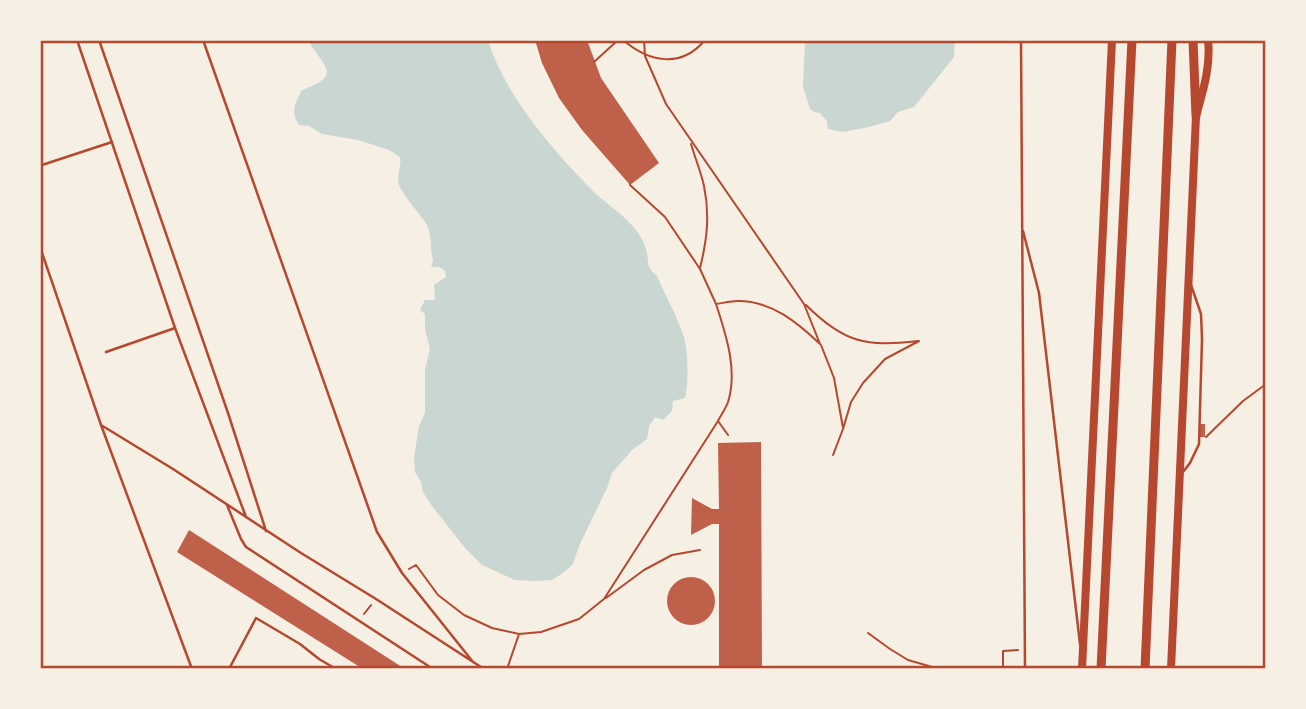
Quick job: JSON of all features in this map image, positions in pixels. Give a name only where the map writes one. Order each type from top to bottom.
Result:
[{"type":"highway","points":[[1101,669],[1132,40]]},
{"type":"highway","points":[[1144,669],[1172,40]]},
{"type":"highway","points":[[1193,40],[1196,116]]},
{"type":"main road","points":[[1082,666],[1112,40]]},
{"type":"main road","points":[[1171,669],[1196,116],[1207,76],[1208,40]]},
{"type":"lane","points":[[77,40],[176,328],[246,517]]},
{"type":"lane","points":[[108,40],[99,42],[228,413],[266,531]]},
{"type":"lane","points":[[203,40],[377,532],[402,573],[473,662]]},
{"type":"lane","points":[[1021,40],[1025,669]]},
{"type":"lane","points":[[42,165],[112,142]]},
{"type":"lane","points":[[1021,225],[1039,293],[1082,666]]},
{"type":"lane","points":[[40,247],[101,425],[192,669]]},
{"type":"lane","points":[[1179,478],[1199,444],[1201,314],[1188,278]]},
{"type":"lane","points":[[106,352],[176,328]]},
{"type":"lane","points":[[101,425],[484,669]]},
{"type":"lane","points":[[227,505],[246,547],[433,669]]},
{"type":"lane","points":[[229,669],[256,618],[335,669]]},
{"type":"path","points":[[594,62],[618,40]]},
{"type":"path","points":[[623,40],[645,56],[679,59],[692,54],[705,40]]},
{"type":"path","points":[[645,40],[645,56],[666,104],[804,303],[825,324],[863,342],[887,344],[919,341],[886,359],[863,383],[851,402],[833,455]]},
{"type":"path","points":[[690,140],[704,184],[708,210],[707,237],[700,269]]},
{"type":"path","points":[[604,599],[718,422],[728,401],[732,371],[726,335],[700,269],[665,217],[630,185]]},
{"type":"path","points":[[716,304],[738,301],[761,304],[798,324],[820,344]]},
{"type":"path","points":[[804,303],[834,378],[843,429]]},
{"type":"path","points":[[1199,444],[1242,401],[1266,384]]},
{"type":"path","points":[[718,422],[728,435]]},
{"type":"path","points":[[402,573],[416,565],[438,595],[464,615],[492,628],[519,634],[541,632],[579,620],[644,570],[672,555],[700,550]]},
{"type":"path","points":[[359,620],[376,598]]},
{"type":"path","points":[[868,633],[908,660],[939,669]]},
{"type":"path","points":[[506,669],[519,634]]},
{"type":"path","points":[[1003,669],[1003,651],[1026,650]]},
{"type":"shaded area","points":[[308,40],[488,40],[506,82],[532,122],[579,177],[631,224],[644,244],[648,263],[657,276],[684,337],[688,368],[685,398],[673,401],[672,411],[663,420],[655,417],[649,426],[647,439],[632,450],[612,473],[573,564],[552,580],[515,580],[482,565],[465,548],[423,492],[415,472],[414,457],[419,426],[425,413],[425,370],[430,349],[425,329],[425,314],[420,310],[425,300],[435,300],[434,285],[446,277],[446,274],[442,268],[431,267],[433,261],[428,227],[399,185],[400,157],[389,150],[358,140],[322,134],[309,126],[299,125],[295,116],[297,99],[302,90],[323,80],[326,74],[324,63]]},
{"type":"shaded area","points":[[805,40],[955,40],[954,57],[914,107],[898,112],[890,121],[843,132],[828,129],[827,121],[820,113],[810,109],[803,87]]},
{"type":"building","points":[[535,40],[587,40],[601,78],[659,163],[630,185],[582,130],[559,98],[542,63]]},
{"type":"building","points":[[1200,424],[1205,424],[1205,437],[1200,437]]},
{"type":"building","points":[[761,442],[762,669],[719,669],[719,524],[712,524],[691,535],[692,498],[712,509],[719,509],[718,443]]},
{"type":"building","points":[[189,530],[405,669],[363,669],[177,552]]},
{"type":"building","points":[[691,577],[708,584],[715,601],[708,618],[691,625],[674,618],[667,601],[674,584]]}]
